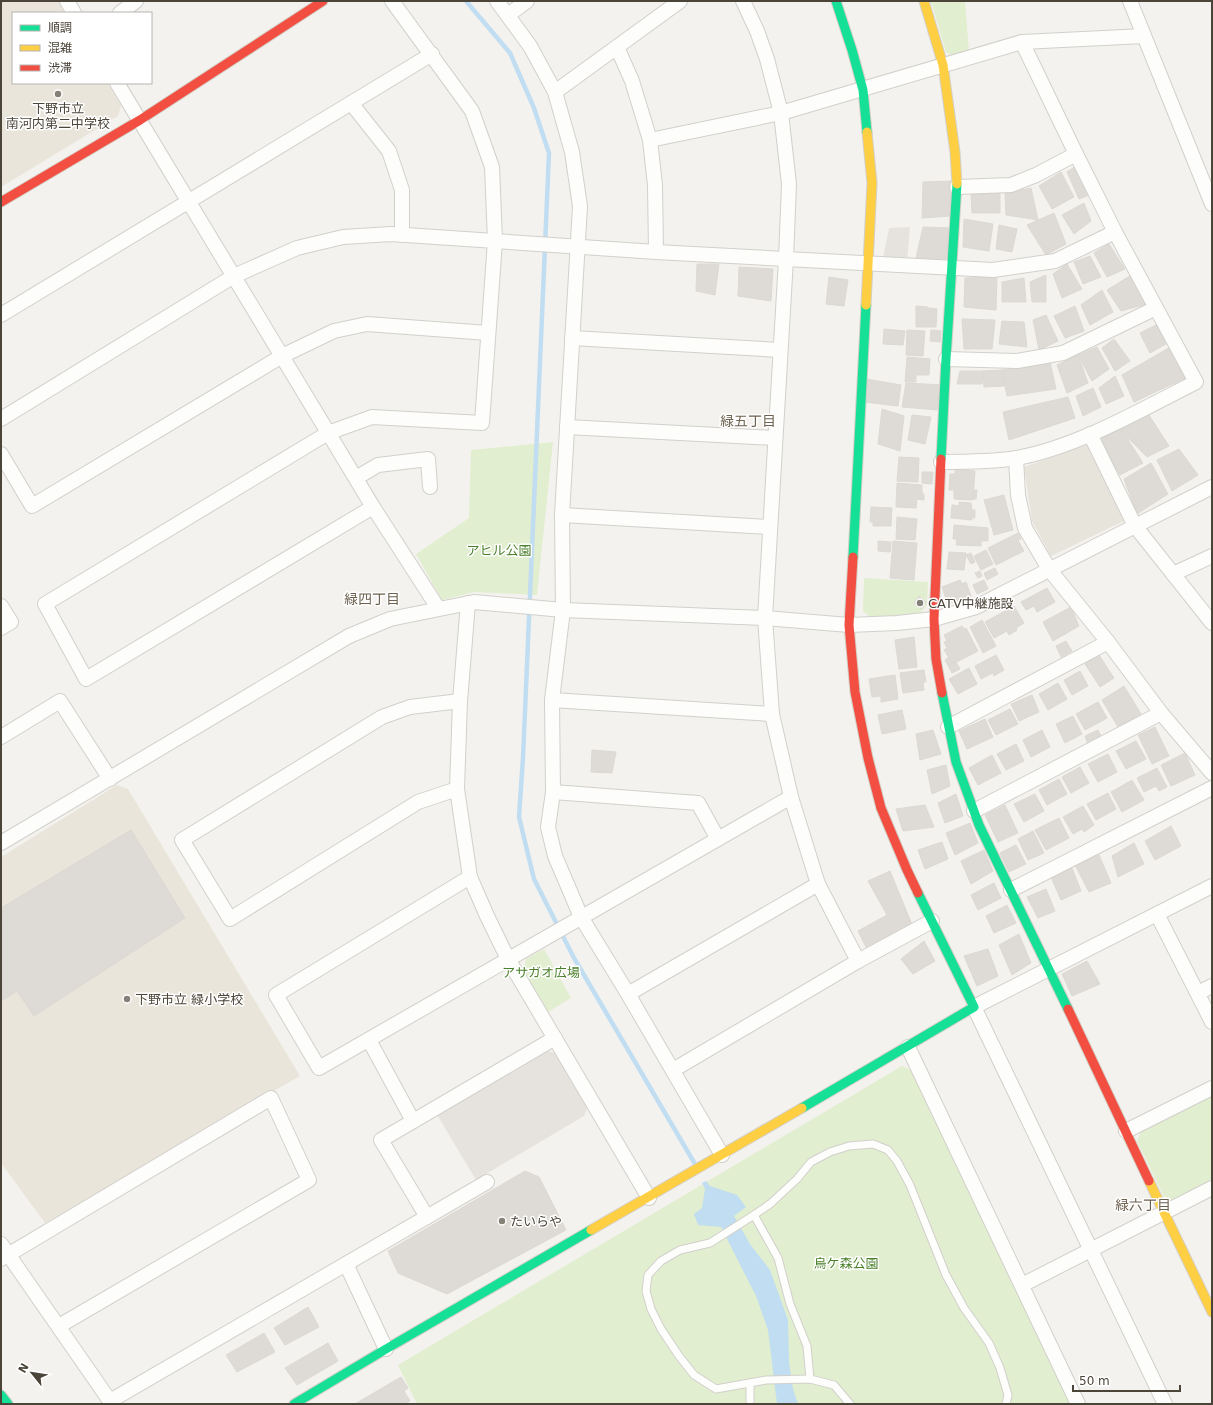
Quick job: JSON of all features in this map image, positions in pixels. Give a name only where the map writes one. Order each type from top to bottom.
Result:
[{"type":"street","points":[[67,1],[73,12]]},
{"type":"street","points":[[121,12],[136,1]]},
{"type":"street","points":[[1,202],[140,120],[322,1]]},
{"type":"street","points":[[373,507],[86,679],[45,604],[328,433],[372,417],[482,423],[494,241],[492,167],[472,111],[392,1]]},
{"type":"street","points":[[497,1],[530,46],[555,92],[572,152],[580,206],[562,515],[563,610],[552,700],[553,792],[548,827],[555,856],[581,917],[722,1155]]},
{"type":"street","points":[[508,15],[527,1]]},
{"type":"street","points":[[555,92],[680,1]]},
{"type":"street","points":[[743,1],[757,31],[767,59],[782,113],[789,184],[765,618],[772,714],[791,797],[818,884],[858,961]]},
{"type":"street","points":[[836,1],[863,90],[872,183],[849,624],[855,692],[868,758],[881,808],[906,870],[1092,1250],[1165,1404]]},
{"type":"street","points":[[924,1],[943,66],[954,145],[957,187],[946,359],[934,619],[936,659],[948,727],[956,762],[979,825],[1012,890],[1164,1212],[1207,1289],[1212,1312]]},
{"type":"street","points":[[1130,1],[1212,204]]},
{"type":"street","points":[[650,140],[782,113],[1022,42],[1144,36]]},
{"type":"street","points":[[941,462],[1016,458],[1074,441],[1196,382],[1115,232],[1022,42]]},
{"type":"street","points":[[617,46],[632,81],[650,140],[655,185],[656,252]]},
{"type":"street","points":[[1,315],[432,54]]},
{"type":"street","points":[[118,84],[373,507],[438,608]]},
{"type":"street","points":[[352,103],[389,152],[402,190],[402,235]]},
{"type":"street","points":[[957,187],[1011,185],[1036,175],[1076,154]]},
{"type":"street","points":[[1,419],[234,276],[297,248],[344,237],[391,234],[656,252],[992,270],[1055,261],[1115,232]]},
{"type":"street","points":[[946,359],[1017,361],[1063,354],[1156,308]]},
{"type":"street","points":[[1,454],[32,506],[282,356],[334,331],[367,324],[488,333]]},
{"type":"street","points":[[572,338],[780,350]]},
{"type":"street","points":[[567,427],[774,438]]},
{"type":"street","points":[[1090,434],[1135,526],[1212,623]]},
{"type":"street","points":[[1016,458],[1018,495],[1025,528],[1049,569],[1108,642],[1161,713],[1212,774]]},
{"type":"street","points":[[356,478],[378,465],[428,459],[430,487]]},
{"type":"street","points":[[1,843],[349,636],[390,619],[438,608],[474,602],[563,610],[765,618],[849,624],[897,623],[934,619],[976,607],[1212,487]]},
{"type":"street","points":[[562,515],[770,527]]},
{"type":"street","points":[[1173,574],[1212,556]]},
{"type":"street","points":[[468,603],[460,701],[457,790],[470,877],[508,959],[649,1198]]},
{"type":"street","points":[[1,606],[11,622],[1,628]]},
{"type":"street","points":[[948,727],[1108,642]]},
{"type":"street","points":[[552,700],[772,714]]},
{"type":"street","points":[[1,737],[60,701],[110,779]]},
{"type":"street","points":[[457,790],[418,802],[230,919],[182,840],[382,717],[410,707],[460,701]]},
{"type":"street","points":[[974,811],[1161,713]]},
{"type":"street","points":[[1012,890],[1212,788]]},
{"type":"street","points":[[553,792],[698,803],[718,839]]},
{"type":"street","points":[[470,877],[276,995],[319,1068],[791,797]]},
{"type":"street","points":[[628,994],[818,884]]},
{"type":"street","points":[[294,1404],[386,1349],[908,1047],[974,1007],[1212,886]]},
{"type":"street","points":[[1157,914],[1212,1022]]},
{"type":"street","points":[[673,1070],[858,961],[932,921]]},
{"type":"street","points":[[1198,993],[1212,986]]},
{"type":"street","points":[[427,1217],[381,1140],[555,1038]]},
{"type":"street","points":[[369,1040],[413,1121]]},
{"type":"street","points":[[908,1047],[1078,1404]]},
{"type":"street","points":[[1126,1131],[1212,1088]]},
{"type":"street","points":[[59,1326],[309,1180],[271,1098],[4,1252],[59,1326],[111,1402],[487,1182]]},
{"type":"street","points":[[1022,1286],[1212,1188]]},
{"type":"street","points":[[346,1264],[386,1349]]},
{"type":"street","points":[[1,1395],[8,1404]]},
{"type":"lane","points":[[850,1404],[834,1385],[810,1379],[766,1380],[716,1389],[694,1375],[679,1356],[661,1329],[651,1309],[646,1291],[648,1276],[661,1261],[680,1250],[710,1243],[754,1215],[770,1204],[797,1179],[811,1162],[830,1152],[849,1146],[873,1144],[888,1150],[897,1161],[910,1185],[946,1275],[964,1308],[989,1343],[1000,1368],[1008,1395],[1006,1404]]},
{"type":"lane","points":[[754,1215],[778,1258],[790,1304],[808,1346],[810,1379]]},
{"type":"lane","points":[[750,1384],[750,1404]]},
{"type":"shaded area","name":"下野市立 南河内第二中学校","points":[[1,1],[58,1],[64,12],[12,12],[12,84],[108,84],[121,106],[118,116],[1,187]]},
{"type":"shaded area","points":[[910,227],[907,262],[883,258],[889,228]]},
{"type":"shaded area","points":[[1089,444],[1124,521],[1051,556],[1032,521],[1024,467]]},
{"type":"shaded area","name":"下野市立 緑小学校","points":[[117,785],[128,789],[300,1076],[45,1223],[1,1163],[1,857]]},
{"type":"shaded area","points":[[546,1051],[557,1053],[588,1106],[584,1116],[476,1180],[436,1113]]},
{"type":"green space","points":[[931,1],[965,1],[969,52],[955,57],[946,52]]},
{"type":"green space","name":"アヒル公園","points":[[553,442],[537,595],[474,592],[442,600],[416,554],[469,518],[471,450]]},
{"type":"green space","points":[[864,578],[928,582],[927,605],[920,613],[871,618],[863,611]]},
{"type":"green space","name":"アサガオ広場","points":[[544,949],[571,998],[548,1012],[523,970],[526,959]]},
{"type":"green space","name":"烏ケ森公園","points":[[902,1066],[911,1070],[1071,1404],[417,1404],[398,1365]]},
{"type":"green space","points":[[1212,1096],[1212,1181],[1175,1200],[1164,1197],[1137,1141],[1141,1131]]},
{"type":"water","points":[[706,1181],[710,1186],[737,1195],[746,1207],[734,1216],[750,1244],[770,1270],[788,1320],[789,1362],[793,1389],[798,1404],[777,1404],[768,1330],[756,1296],[721,1227],[698,1225],[694,1214],[702,1208],[705,1189],[702,1183]]},
{"type":"building","points":[[1076,166],[1092,194],[1079,199],[1067,172]]},
{"type":"building","points":[[1061,172],[1074,197],[1052,209],[1039,186]]},
{"type":"building","points":[[953,181],[950,216],[922,218],[923,182]]},
{"type":"building","points":[[1031,188],[1038,220],[1006,215],[1005,193]]},
{"type":"building","points":[[1000,192],[1000,213],[972,213],[971,195]]},
{"type":"building","points":[[1084,203],[1091,221],[1074,234],[1062,215]]},
{"type":"building","points":[[1054,213],[1066,244],[1046,255],[1027,225]]},
{"type":"building","points":[[964,219],[993,224],[989,251],[963,247]]},
{"type":"building","points":[[999,225],[1017,229],[1012,252],[996,249]]},
{"type":"building","points":[[923,227],[951,228],[946,259],[916,258]]},
{"type":"building","points":[[1109,244],[1125,269],[1107,277],[1094,253]]},
{"type":"building","points":[[1090,256],[1101,277],[1083,284],[1074,262]]},
{"type":"building","points":[[697,264],[719,264],[715,295],[696,291]]},
{"type":"building","points":[[1067,264],[1082,289],[1062,298],[1053,274]]},
{"type":"building","points":[[739,267],[773,269],[771,301],[738,296]]},
{"type":"building","points":[[1133,274],[1147,304],[1121,311],[1107,290]]},
{"type":"building","points":[[1046,275],[1046,302],[1032,302],[1030,282]]},
{"type":"building","points":[[829,277],[848,280],[844,306],[826,304]]},
{"type":"building","points":[[997,277],[996,310],[964,307],[965,278]]},
{"type":"building","points":[[1024,278],[1026,302],[1002,302],[1002,282]]},
{"type":"building","points":[[1102,290],[1113,312],[1090,325],[1081,305]]},
{"type":"building","points":[[916,306],[937,309],[936,327],[916,327]]},
{"type":"building","points":[[1075,306],[1084,331],[1065,338],[1054,316]]},
{"type":"building","points":[[1046,315],[1058,341],[1039,350],[1033,320]]},
{"type":"building","points":[[962,319],[995,320],[992,349],[964,349]]},
{"type":"building","points":[[1002,321],[1024,322],[1027,347],[999,344]]},
{"type":"building","points":[[1156,325],[1166,344],[1150,353],[1140,333]]},
{"type":"building","points":[[884,329],[905,331],[903,345],[883,344]]},
{"type":"building","points":[[907,330],[925,331],[923,356],[906,355]]},
{"type":"building","points":[[931,330],[941,331],[940,342],[930,341]]},
{"type":"building","points":[[1114,339],[1130,361],[1115,371],[1102,348]]},
{"type":"building","points":[[1172,346],[1187,377],[1134,402],[1122,375]]},
{"type":"building","points":[[1097,347],[1109,369],[1092,381],[1078,355]]},
{"type":"building","points":[[1078,355],[1088,383],[1067,393],[1057,365]]},
{"type":"building","points":[[907,357],[930,359],[929,375],[916,375],[916,382],[905,382]]},
{"type":"building","points":[[1050,362],[1056,389],[1007,396],[1002,370]]},
{"type":"building","points":[[1002,370],[1005,386],[984,387],[983,371]]},
{"type":"building","points":[[960,371],[983,371],[982,384],[957,384]]},
{"type":"building","points":[[1115,376],[1124,396],[1106,404],[1099,388]]},
{"type":"building","points":[[866,379],[901,385],[898,406],[864,402]]},
{"type":"building","points":[[906,383],[942,385],[939,410],[902,407]]},
{"type":"building","points":[[1093,388],[1101,407],[1083,416],[1076,396]]},
{"type":"building","points":[[1068,397],[1075,418],[1009,440],[1003,412]]},
{"type":"building","points":[[882,409],[904,416],[900,451],[878,444]]},
{"type":"building","points":[[1147,412],[1169,446],[1147,457],[1116,426]]},
{"type":"building","points":[[912,415],[931,417],[925,444],[908,440]]},
{"type":"building","points":[[1121,429],[1143,463],[1120,475],[1099,439]]},
{"type":"building","points":[[1179,449],[1198,475],[1172,491],[1157,460]]},
{"type":"building","points":[[899,457],[919,458],[918,482],[897,481]]},
{"type":"building","points":[[1151,463],[1168,494],[1137,514],[1124,479]]},
{"type":"building","points":[[955,469],[975,471],[973,500],[954,499],[954,490],[949,490],[950,474],[955,474]]},
{"type":"building","points":[[922,472],[933,472],[932,484],[922,483]]},
{"type":"building","points":[[897,483],[922,485],[924,500],[917,499],[916,508],[896,507]]},
{"type":"building","points":[[974,490],[977,490],[976,499],[973,499]]},
{"type":"building","points":[[1004,495],[1013,530],[994,535],[984,500]]},
{"type":"building","points":[[959,502],[971,503],[972,510],[975,510],[975,518],[972,518],[972,520],[951,518],[952,505],[959,506]]},
{"type":"building","points":[[871,507],[892,508],[891,526],[873,526],[873,522],[870,522]]},
{"type":"building","points":[[897,517],[917,519],[915,540],[896,539]]},
{"type":"building","points":[[954,525],[988,528],[988,541],[981,541],[981,546],[956,545],[957,539],[953,539]]},
{"type":"building","points":[[1018,533],[1021,539],[1018,540],[1024,551],[996,565],[988,548]]},
{"type":"building","points":[[878,541],[891,542],[890,552],[878,551]]},
{"type":"building","points":[[893,541],[917,543],[914,580],[890,578]]},
{"type":"building","points":[[986,550],[993,564],[981,570],[974,556]]},
{"type":"building","points":[[949,552],[966,553],[964,570],[947,569]]},
{"type":"building","points":[[971,553],[975,562],[971,564],[966,555]]},
{"type":"building","points":[[995,568],[998,574],[987,580],[984,573]]},
{"type":"building","points":[[980,571],[982,576],[978,578],[975,573]]},
{"type":"building","points":[[960,580],[962,584],[966,582],[971,596],[948,604],[942,587]]},
{"type":"building","points":[[984,580],[988,589],[977,594],[973,585]]},
{"type":"building","points":[[1047,588],[1055,602],[1037,612],[1034,606],[1026,610],[1021,602]]},
{"type":"building","name":"CATV中継施設","points":[[919,596],[926,602],[921,609],[914,603]]},
{"type":"building","points":[[1014,606],[1024,623],[1009,635],[1007,631],[994,638],[985,622]]},
{"type":"building","points":[[1071,607],[1079,626],[1053,641],[1043,622]]},
{"type":"building","points":[[982,620],[996,646],[983,653],[970,627]]},
{"type":"building","points":[[962,626],[964,629],[966,628],[978,651],[953,664],[944,650],[947,648],[944,642],[947,641],[944,635]]},
{"type":"building","points":[[914,637],[917,667],[899,669],[895,640]]},
{"type":"building","points":[[1066,641],[1072,651],[1061,657],[1056,646]]},
{"type":"building","points":[[996,655],[1004,670],[994,676],[993,673],[981,679],[975,666]]},
{"type":"building","points":[[1099,655],[1114,678],[1100,687],[1085,664]]},
{"type":"building","points":[[949,657],[953,664],[956,662],[960,669],[952,673],[945,660]]},
{"type":"building","points":[[969,668],[977,684],[958,694],[949,679]]},
{"type":"building","points":[[924,670],[926,682],[923,682],[924,690],[903,693],[900,673]]},
{"type":"building","points":[[1080,671],[1088,686],[1072,695],[1064,680]]},
{"type":"building","points":[[895,675],[898,699],[881,702],[881,696],[872,697],[869,679]]},
{"type":"building","points":[[1058,683],[1067,699],[1048,710],[1039,694]]},
{"type":"building","points":[[1124,686],[1141,714],[1118,727],[1102,700]]},
{"type":"building","points":[[1032,695],[1039,712],[1019,721],[1011,704]]},
{"type":"building","points":[[1098,702],[1107,718],[1085,730],[1076,714]]},
{"type":"building","points":[[1010,709],[1018,724],[996,735],[988,720]]},
{"type":"building","points":[[902,710],[906,729],[882,734],[878,715]]},
{"type":"building","points":[[1073,716],[1082,734],[1065,743],[1056,724]]},
{"type":"building","points":[[985,719],[993,737],[967,749],[959,731]]},
{"type":"building","points":[[1155,727],[1169,756],[1152,764],[1138,735]]},
{"type":"building","points":[[933,730],[941,754],[920,760],[916,734]]},
{"type":"building","points":[[1042,730],[1050,747],[1031,757],[1023,740]]},
{"type":"building","points":[[1098,730],[1102,738],[1088,744],[1085,736]]},
{"type":"building","points":[[1136,741],[1146,759],[1126,769],[1116,751]]},
{"type":"building","points":[[1016,744],[1024,761],[1006,770],[997,754]]},
{"type":"building","points":[[592,750],[616,752],[612,773],[591,772]]},
{"type":"building","points":[[1185,753],[1195,775],[1171,786],[1161,765]]},
{"type":"building","points":[[1108,754],[1117,772],[1098,782],[1088,764]]},
{"type":"building","points":[[992,755],[1001,773],[978,785],[969,768]]},
{"type":"building","points":[[946,765],[950,786],[932,794],[927,770]]},
{"type":"building","points":[[1080,767],[1089,783],[1071,793],[1062,777]]},
{"type":"building","points":[[1157,768],[1167,787],[1159,791],[1156,786],[1144,792],[1137,778]]},
{"type":"building","points":[[1059,779],[1067,794],[1047,805],[1039,790]]},
{"type":"building","points":[[1132,780],[1144,800],[1122,812],[1111,792]]},
{"type":"building","points":[[1108,793],[1116,809],[1096,820],[1087,804]]},
{"type":"building","points":[[956,794],[963,816],[945,823],[938,803]]},
{"type":"building","points":[[1035,794],[1044,811],[1024,822],[1014,804]]},
{"type":"building","points":[[925,805],[934,827],[903,831],[896,809]]},
{"type":"building","points":[[1005,805],[1018,833],[998,842],[985,815]]},
{"type":"building","points":[[1083,806],[1094,825],[1084,832],[1082,829],[1073,834],[1063,817]]},
{"type":"building","points":[[1059,818],[1069,838],[1046,850],[1035,830]]},
{"type":"building","points":[[970,823],[978,843],[955,855],[946,833]]},
{"type":"building","points":[[1171,826],[1181,846],[1155,860],[1145,841]]},
{"type":"building","points":[[131,830],[185,918],[34,1016],[17,991],[1,1001],[1,908]]},
{"type":"building","points":[[1033,831],[1044,853],[1028,860],[1018,839]]},
{"type":"building","points":[[942,842],[948,859],[925,869],[918,850]]},
{"type":"building","points":[[1134,843],[1144,864],[1118,877],[1112,856]]},
{"type":"building","points":[[1016,845],[1026,864],[1009,872],[1000,853]]},
{"type":"building","points":[[984,850],[993,871],[971,884],[961,861]]},
{"type":"building","points":[[1099,855],[1111,883],[1089,892],[1075,865]]},
{"type":"building","points":[[1072,868],[1081,891],[1061,900],[1051,877]]},
{"type":"building","points":[[890,871],[913,927],[867,949],[858,931],[887,915],[868,881]]},
{"type":"building","points":[[994,883],[1001,898],[978,910],[971,895]]},
{"type":"building","points":[[1046,889],[1055,911],[1038,918],[1027,897]]},
{"type":"building","points":[[1007,905],[1016,923],[994,933],[986,916]]},
{"type":"building","points":[[1019,934],[1031,963],[1012,975],[999,945]]},
{"type":"building","points":[[924,941],[935,961],[913,974],[901,959]]},
{"type":"building","points":[[988,949],[998,976],[977,986],[964,956]]},
{"type":"building","points":[[1087,961],[1100,984],[1072,996],[1062,974]]},
{"type":"building","points":[[525,1171],[539,1177],[566,1230],[447,1294],[398,1273],[388,1251]]},
{"type":"building","points":[[308,1307],[319,1327],[285,1345],[274,1328]]},
{"type":"building","points":[[264,1333],[275,1352],[237,1372],[226,1355]]},
{"type":"building","points":[[328,1343],[338,1361],[297,1385],[285,1368]]},
{"type":"building","points":[[401,1377],[408,1388],[404,1391],[410,1401],[404,1404],[355,1404]]},
{"type":"waterway","points":[[466,1],[510,53],[534,108],[549,153],[523,758],[519,817],[534,879],[574,958],[695,1164]]},
{"type":"traffic: fast","points":[[836,1],[863,90],[867,132]]},
{"type":"traffic: fast","points":[[941,459],[957,184]]},
{"type":"traffic: fast","points":[[853,557],[866,305]]},
{"type":"traffic: fast","points":[[942,693],[956,762],[979,825],[1068,1009]]},
{"type":"traffic: fast","points":[[802,1108],[974,1007],[918,893]]},
{"type":"traffic: fast","points":[[294,1404],[591,1230]]},
{"type":"traffic: fast","points":[[1,1395],[8,1404]]},
{"type":"traffic: slow","points":[[924,1],[943,65],[955,152],[957,184]]},
{"type":"traffic: slow","points":[[866,305],[872,183],[867,132]]},
{"type":"traffic: slow","points":[[591,1230],[802,1108]]},
{"type":"traffic: slow","points":[[1149,1181],[1212,1312]]},
{"type":"traffic: jam","points":[[1,202],[140,120],[323,1]]},
{"type":"traffic: jam","points":[[941,459],[934,619],[936,659],[942,693]]},
{"type":"traffic: jam","points":[[853,557],[849,625],[855,692],[868,758],[881,808],[918,893]]},
{"type":"traffic: jam","points":[[1068,1009],[1149,1181]]},
{"type":"place","name":"下野市立 南河内第二中学校","points":[[58,94]]},
{"type":"place","name":"CATV中継施設","points":[[920,603]]},
{"type":"place","name":"下野市立 緑小学校","points":[[127,999]]},
{"type":"place","name":"たいらや","points":[[502,1221]]},
{"type":"district","name":"緑五丁目","points":[[748,421]]},
{"type":"district","name":"緑四丁目","points":[[372,599]]},
{"type":"district","name":"緑六丁目","points":[[1143,1205]]}]
